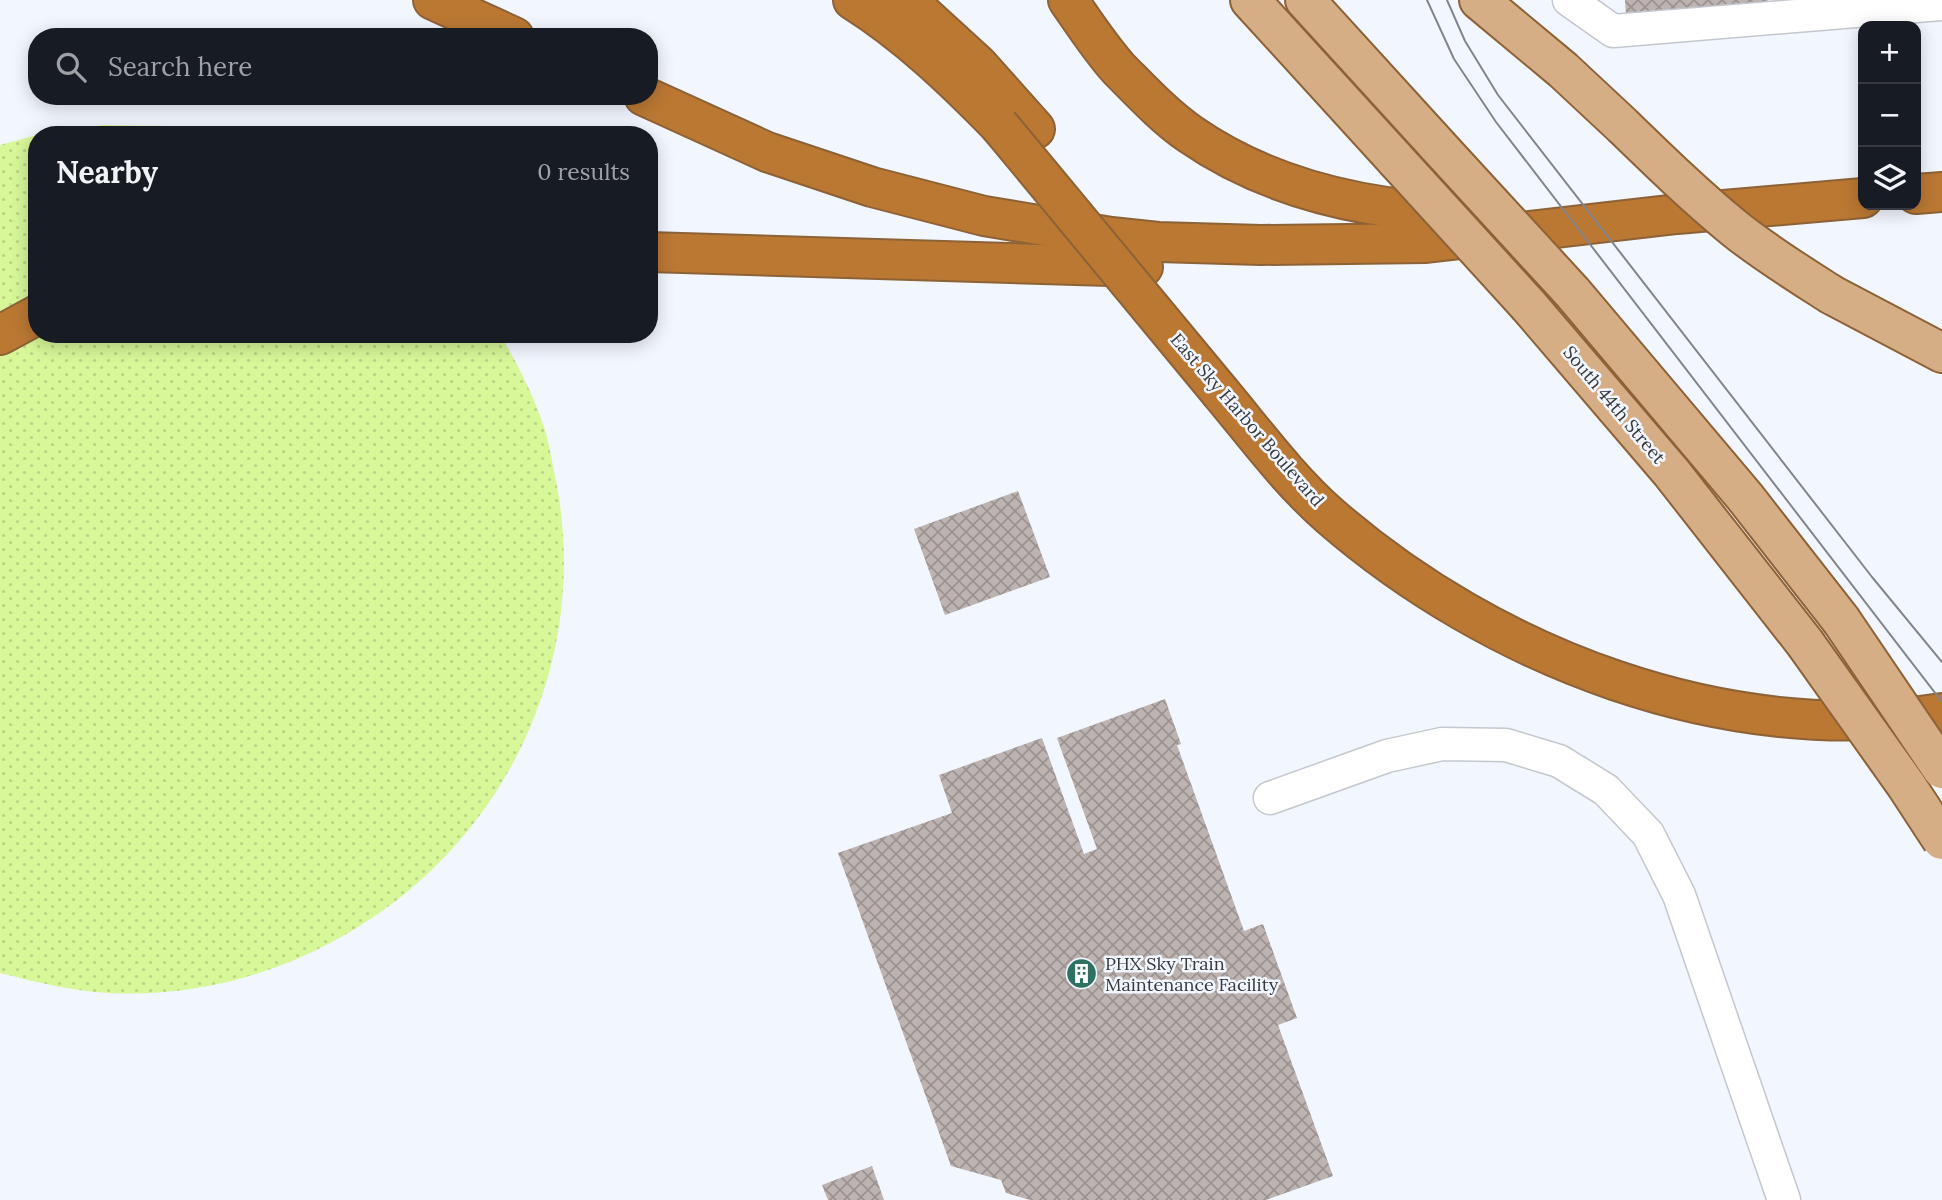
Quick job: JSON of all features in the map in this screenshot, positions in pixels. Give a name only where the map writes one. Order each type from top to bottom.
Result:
[{"type":"highway","points":[[433,0],[494,28]]},
{"type":"highway","name":"East Sky Harbor Boulevard","points":[[853,0],[898,32],[1017,127],[1231,385],[1276,459],[1329,515],[1397,568],[1459,608],[1516,640],[1555,658],[1633,687],[1686,701],[1807,718],[1894,718],[1942,713]]},
{"type":"highway","points":[[907,0],[963,50],[1017,127]]},
{"type":"highway","points":[[1068,0],[1117,66],[1188,133],[1227,158],[1308,192],[1393,209],[1431,213],[1677,214]]},
{"type":"highway","points":[[658,103],[721,133],[818,171],[930,204],[984,216],[1158,242],[1261,245],[1426,243]]},
{"type":"highway","points":[[1921,194],[1942,192]]},
{"type":"highway","points":[[658,252],[1256,270],[1282,268],[1426,243],[1677,214],[1858,198]]},
{"type":"highway","points":[[0,335],[28,320]]},
{"type":"main road","name":"South 44th Street","points":[[1250,0],[1529,306],[1671,472],[1805,643],[1942,840]]},
{"type":"main road","points":[[1305,0],[1573,293],[1745,497],[1840,620],[1942,769]]},
{"type":"main road","points":[[1479,0],[1563,70],[1690,190],[1736,229],[1832,295],[1942,353]]},
{"type":"street","points":[[1569,0],[1613,31],[1942,4]]},
{"type":"street","points":[[1270,798],[1387,756],[1442,744],[1506,745],[1559,761],[1606,790],[1648,834],[1679,895],[1784,1200]]},
{"type":"green space","points":[[103,125],[165,126],[96,126]]},
{"type":"green space","points":[[28,137],[28,343],[505,343],[531,393],[545,430],[554,471],[563,543],[561,613],[547,682],[522,746],[487,806],[442,860],[389,906],[328,944],[249,976],[166,992],[109,993],[68,988],[0,973],[0,145]]},
{"type":"building","points":[[1625,0],[1768,0],[1768,2],[1626,15]]},
{"type":"building","points":[[1018,491],[1050,577],[945,615],[914,529]]},
{"type":"building","name":"PHX Sky Train Maintenance Facility","points":[[1165,699],[1181,744],[1177,745],[1244,931],[1263,924],[1297,1018],[1278,1025],[1333,1176],[1266,1200],[1030,1200],[1006,1193],[1001,1180],[951,1166],[838,853],[952,813],[939,775],[1042,738],[1084,854],[1097,849],[1057,738]]},
{"type":"building","points":[[872,1166],[884,1200],[828,1200],[822,1185]]},
{"type":"tram line","points":[[1427,0],[1454,59],[1496,122],[1942,702]]},
{"type":"tram line","points":[[1447,0],[1465,41],[1498,95],[1872,577],[1942,662]]},
{"type":"place","name":"PHX Sky Train Maintenance Facility","points":[[1082,974]]}]
